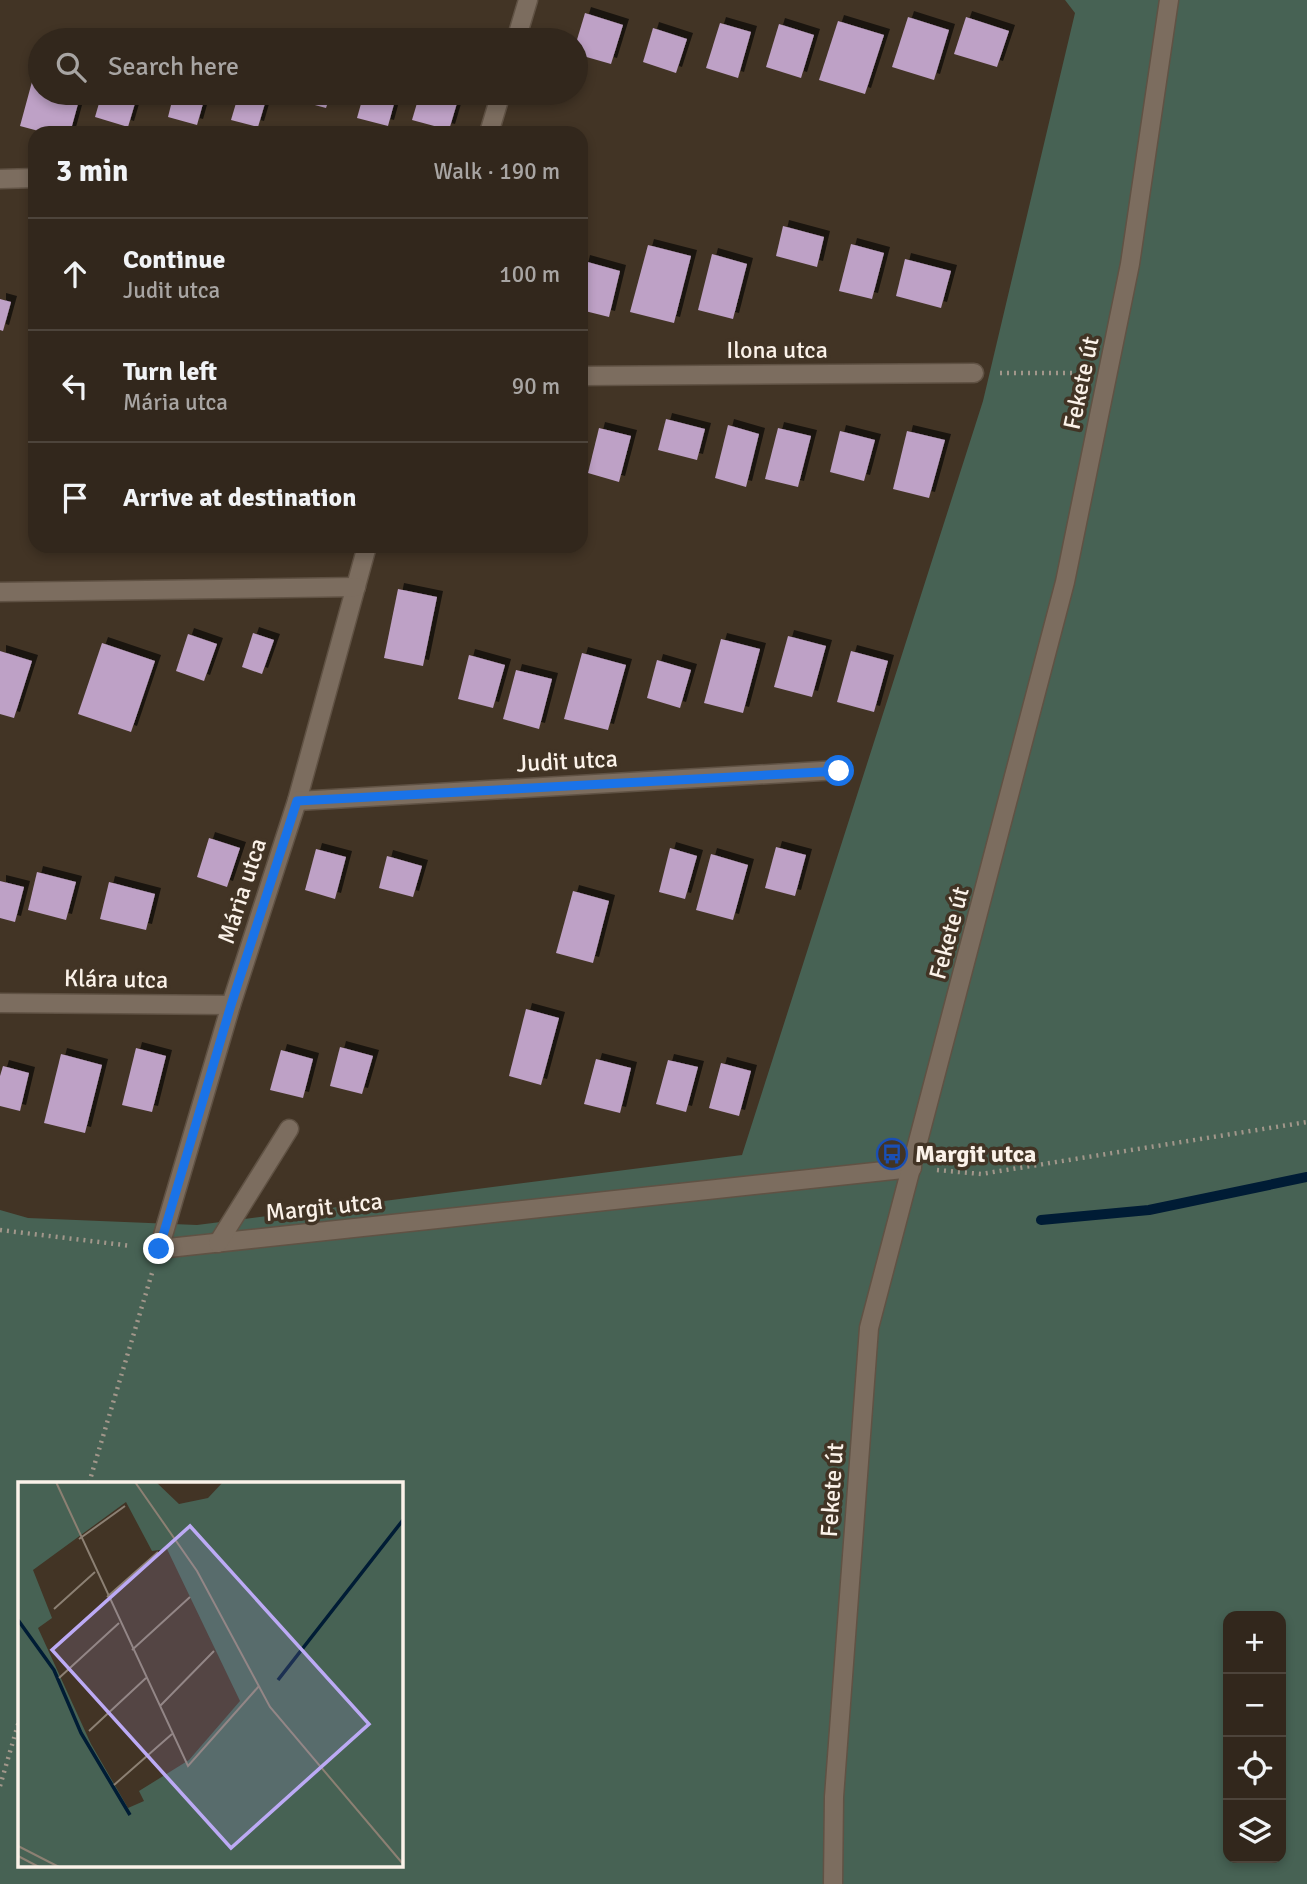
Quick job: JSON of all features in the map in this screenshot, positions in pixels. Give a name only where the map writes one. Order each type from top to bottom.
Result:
[{"type":"street","points":[[520,28],[528,0]]},
{"type":"street","name":"Fekete út","points":[[833,1884],[834,1797],[869,1328],[1065,582],[1130,264],[1164,49],[1169,0]]},
{"type":"street","points":[[491,126],[497,105]]},
{"type":"street","points":[[0,179],[28,178]]},
{"type":"street","name":"Ilona utca","points":[[588,376],[974,373]]},
{"type":"street","name":"Mária utca","points":[[159,1249],[231,1005],[297,801],[365,553]]},
{"type":"street","points":[[0,592],[355,587]]},
{"type":"street","name":"Judit utca","points":[[297,801],[839,771]]},
{"type":"street","name":"Klára utca","points":[[0,1003],[231,1005]]},
{"type":"street","points":[[218,1243],[289,1129]]},
{"type":"street","name":"Margit utca","points":[[159,1249],[912,1168]]},
{"type":"path","points":[[974,373],[1108,373]]},
{"type":"path","points":[[912,1168],[981,1174],[1307,1122]]},
{"type":"path","points":[[0,1230],[159,1249],[89,1482]]},
{"type":"path","points":[[0,1786],[18,1724]]},
{"type":"green space","points":[[1065,0],[1307,0],[1307,1884],[0,1884],[0,1210],[28,1218],[197,1225],[742,1155],[983,401],[1075,13]]},
{"type":"building","points":[[585,13],[623,25],[611,64],[588,57],[588,28],[580,28]]},
{"type":"building","points":[[908,17],[949,30],[934,80],[892,67]]},
{"type":"building","points":[[966,17],[1009,31],[997,67],[954,54]]},
{"type":"building","points":[[838,21],[884,35],[865,94],[819,80]]},
{"type":"building","points":[[720,23],[751,32],[738,78],[706,68]]},
{"type":"building","points":[[779,24],[814,35],[801,78],[766,67]]},
{"type":"building","points":[[653,28],[687,39],[676,73],[643,62]]},
{"type":"building","points":[[28,96],[28,105],[78,105],[72,126],[28,126],[28,128],[20,126]]},
{"type":"building","points":[[98,105],[134,105],[128,126],[95,117]]},
{"type":"building","points":[[171,105],[203,105],[197,125],[168,117]]},
{"type":"building","points":[[235,105],[264,105],[258,126],[231,120]]},
{"type":"building","points":[[361,105],[394,105],[388,126],[357,118]]},
{"type":"building","points":[[416,105],[456,105],[450,126],[434,126],[412,120]]},
{"type":"building","points":[[783,226],[824,237],[817,267],[776,256]]},
{"type":"building","points":[[851,244],[884,253],[872,299],[839,291]]},
{"type":"building","points":[[648,245],[691,256],[674,323],[630,312]]},
{"type":"building","points":[[712,254],[747,264],[733,319],[698,310]]},
{"type":"building","points":[[905,259],[951,271],[941,308],[896,296]]},
{"type":"building","points":[[588,262],[620,271],[609,317],[588,312]]},
{"type":"building","points":[[0,299],[11,302],[3,331],[0,330]]},
{"type":"building","points":[[666,419],[705,429],[697,460],[658,450]]},
{"type":"building","points":[[728,425],[759,434],[746,487],[715,478]]},
{"type":"building","points":[[599,428],[631,436],[619,482],[588,473]]},
{"type":"building","points":[[778,428],[811,436],[798,487],[765,479]]},
{"type":"building","points":[[840,431],[875,440],[864,481],[830,472]]},
{"type":"building","points":[[907,431],[945,440],[929,498],[893,489]]},
{"type":"building","points":[[398,589],[437,597],[423,666],[384,658]]},
{"type":"building","points":[[253,633],[274,640],[262,674],[242,667]]},
{"type":"building","points":[[188,634],[217,644],[204,681],[176,671]]},
{"type":"building","points":[[788,636],[826,646],[812,697],[774,687]]},
{"type":"building","points":[[721,639],[760,649],[743,713],[704,703]]},
{"type":"building","points":[[102,643],[155,661],[131,732],[78,714]]},
{"type":"building","points":[[0,651],[32,661],[14,718],[0,714]]},
{"type":"building","points":[[851,651],[888,661],[874,712],[837,702]]},
{"type":"building","points":[[582,653],[626,665],[608,730],[564,719]]},
{"type":"building","points":[[469,655],[505,665],[493,708],[458,699]]},
{"type":"building","points":[[657,660],[691,670],[680,708],[647,698]]},
{"type":"building","points":[[516,670],[552,679],[539,729],[503,719]]},
{"type":"building","points":[[209,838],[240,848],[227,887],[197,877]]},
{"type":"building","points":[[776,847],[806,855],[795,896],[765,888]]},
{"type":"building","points":[[670,848],[697,856],[685,899],[659,892]]},
{"type":"building","points":[[316,849],[346,857],[335,899],[305,890]]},
{"type":"building","points":[[711,854],[748,865],[733,920],[696,910]]},
{"type":"building","points":[[387,856],[422,866],[413,897],[379,888]]},
{"type":"building","points":[[37,872],[76,882],[66,920],[28,910]]},
{"type":"building","points":[[0,881],[24,887],[15,922],[0,918]]},
{"type":"building","points":[[109,882],[155,894],[146,930],[100,919]]},
{"type":"building","points":[[573,891],[609,901],[593,963],[556,953]]},
{"type":"building","points":[[526,1009],[559,1018],[541,1085],[509,1076]]},
{"type":"building","points":[[340,1047],[373,1056],[362,1094],[330,1086]]},
{"type":"building","points":[[136,1048],[166,1056],[152,1112],[122,1105]]},
{"type":"building","points":[[281,1050],[313,1059],[303,1098],[270,1090]]},
{"type":"building","points":[[61,1054],[102,1065],[85,1133],[44,1123]]},
{"type":"building","points":[[596,1059],[631,1068],[620,1113],[584,1104]]},
{"type":"building","points":[[668,1060],[698,1067],[686,1112],[656,1104]]},
{"type":"building","points":[[721,1063],[751,1071],[739,1116],[709,1108]]},
{"type":"building","points":[[3,1066],[29,1073],[20,1111],[0,1106],[0,1076]]},
{"type":"waterway","points":[[1041,1220],[1149,1210],[1307,1177]]},
{"type":"place","name":"Margit utca","points":[[892,1154]]},
{"type":"route","points":[[159,1249],[231,1005],[297,801],[839,771]]}]
